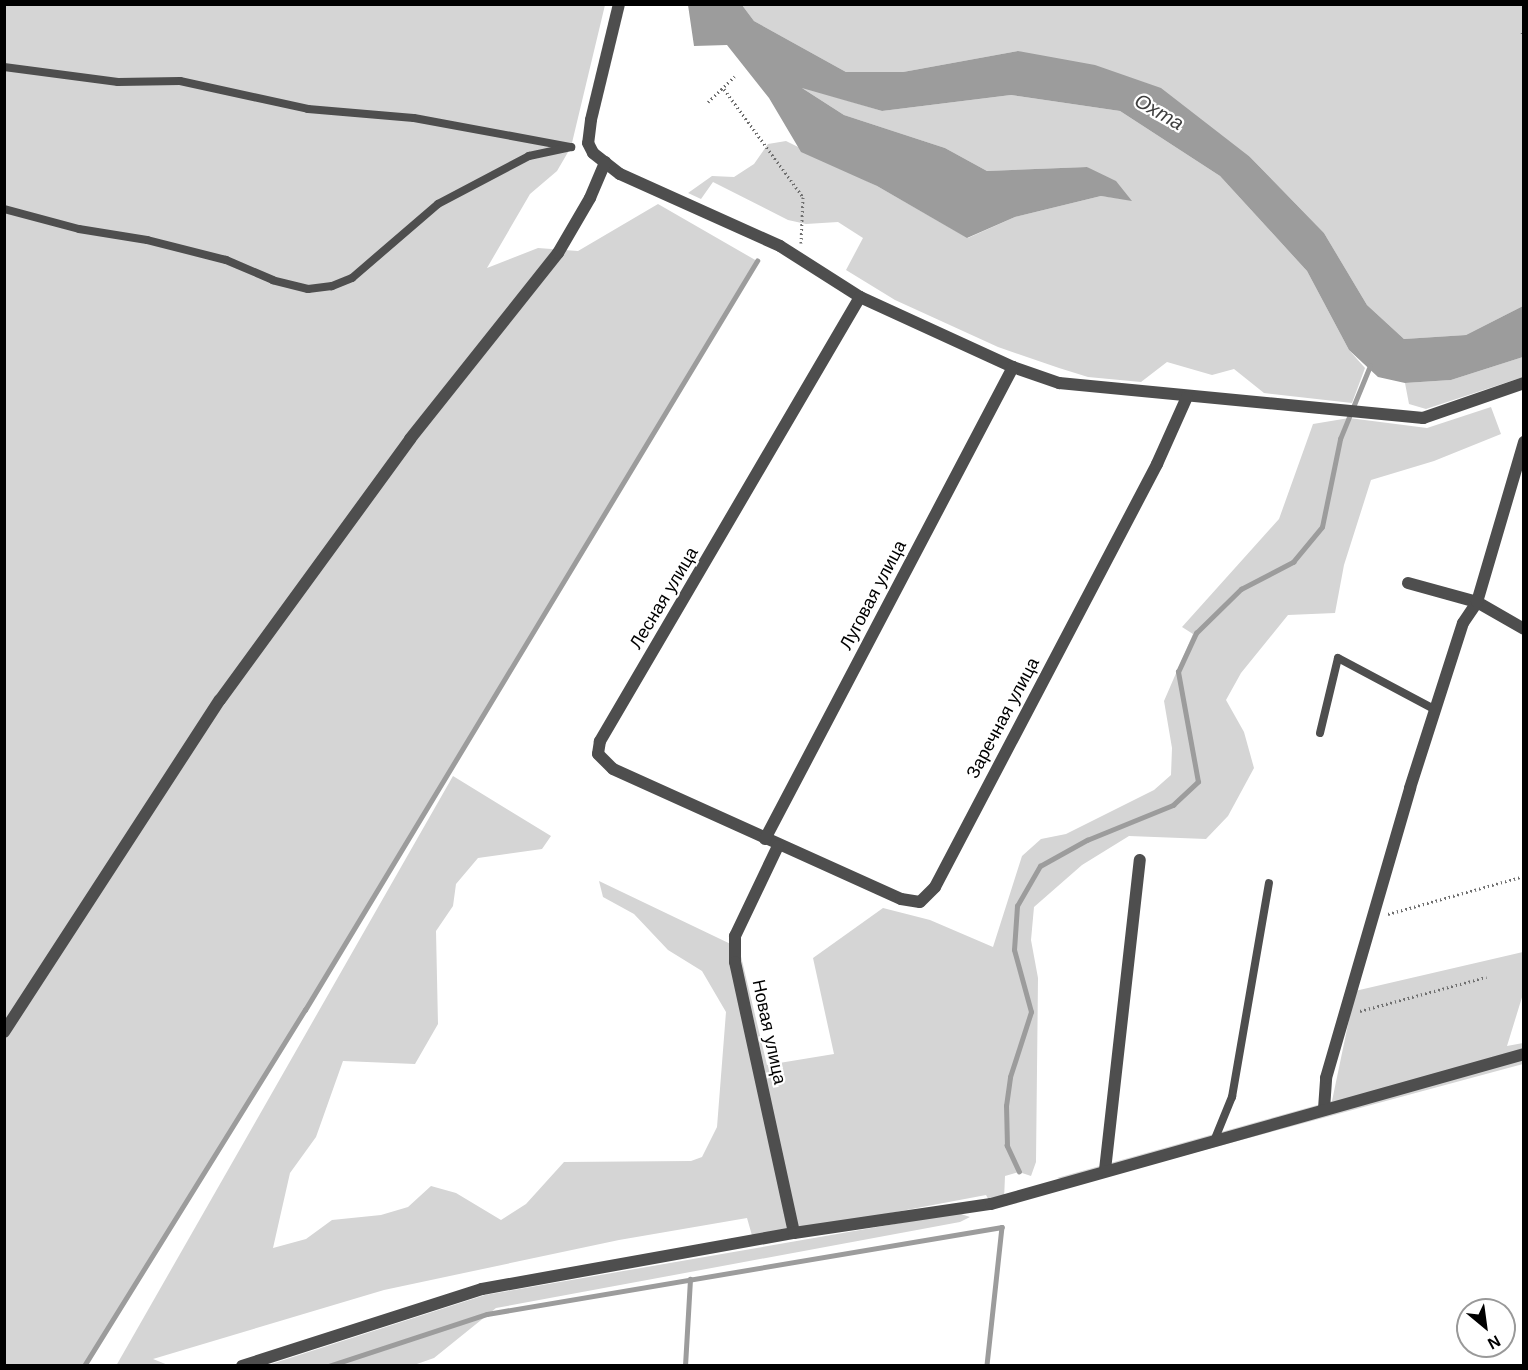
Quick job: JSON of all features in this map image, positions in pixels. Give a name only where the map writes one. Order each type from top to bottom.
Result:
[{"type":"street","points":[[619,4],[588,137],[593,153],[604,162],[659,193],[780,246],[860,297],[1013,367],[1059,383],[1187,397],[1258,400],[1423,418],[1524,383]]},
{"type":"street","points":[[4,1032],[220,700],[410,439],[558,253],[590,198],[604,162]]},
{"type":"street","name":"Лесная улица","points":[[765,839],[613,769],[603,763],[598,748],[860,297]]},
{"type":"street","name":"Луговая улица","points":[[765,839],[1013,367]]},
{"type":"street","name":"Заречная улица","points":[[765,839],[901,899],[920,902],[928,896],[1157,464],[1187,397]]},
{"type":"street","points":[[1324,1109],[1326,1078],[1372,918],[1463,623],[1477,602],[1524,442]]},
{"type":"street","points":[[1408,584],[1477,602],[1524,629]]},
{"type":"street","name":"Новая улица","points":[[778,846],[735,936],[735,962],[794,1233]]},
{"type":"street","points":[[1105,1170],[1140,860]]},
{"type":"street","points":[[242,1365],[482,1289],[794,1233],[991,1204],[1105,1170],[1524,1054]]},
{"type":"lane","points":[[4,68],[118,82],[180,81],[308,109],[424,119],[571,147],[528,156],[438,204],[352,278],[332,286],[308,289],[273,280],[226,260],[147,240],[79,229],[4,208]]},
{"type":"lane","points":[[1320,733],[1338,658],[1436,710]]},
{"type":"lane","points":[[1214,1141],[1232,1096],[1269,883]]},
{"type":"path","points":[[708,102],[735,76]]},
{"type":"path","points":[[724,89],[803,197],[800,254],[813,267]]},
{"type":"path","points":[[1372,918],[1524,876]]},
{"type":"path","points":[[1344,1015],[1486,977]]},
{"type":"shaded area","points":[[4,5],[605,5],[571,147],[557,171],[530,194],[487,268],[538,248],[578,251],[658,204],[757,261],[305,1010],[84,1365],[5,1365]]},
{"type":"shaded area","points":[[742,5],[1523,5],[1523,306],[1466,335],[1404,339],[1367,305],[1324,233],[1250,157],[1018,51],[903,72],[846,72],[754,21]]},
{"type":"shaded area","points":[[799,86],[882,111],[1011,95],[1120,111],[1220,176],[1307,271],[1349,350],[1365,368],[1352,403],[1264,393],[1234,369],[1212,375],[1167,362],[1141,382],[1088,377],[1059,368],[998,347],[895,300],[846,270],[863,238],[838,222],[806,224],[788,220],[713,182],[701,199],[688,193],[712,176],[734,177],[754,164],[768,144],[786,141],[877,186],[968,238],[1015,217],[1101,196],[1131,200],[1087,167],[987,171],[945,148],[844,115]]},
{"type":"shaded area","points":[[1523,357],[1523,377],[1426,409],[1409,404],[1405,383],[1451,380]]},
{"type":"shaded area","points":[[1491,407],[1501,434],[1434,461],[1371,480],[1344,565],[1335,613],[1288,615],[1241,673],[1226,700],[1244,732],[1254,768],[1228,816],[1206,839],[1129,836],[1082,865],[1034,907],[1031,940],[1038,978],[1036,1162],[1031,1176],[1019,1172],[1005,1176],[1004,1200],[991,1204],[986,1195],[753,1239],[747,1218],[619,1240],[384,1290],[153,1359],[168,1365],[116,1366],[453,776],[551,836],[542,849],[478,858],[456,884],[453,906],[436,931],[438,1024],[415,1064],[343,1061],[316,1137],[290,1173],[273,1248],[306,1239],[332,1220],[381,1215],[408,1207],[431,1186],[456,1193],[501,1220],[526,1204],[564,1162],[691,1161],[702,1157],[717,1127],[726,1012],[702,971],[668,950],[634,914],[603,897],[599,881],[739,948],[767,1065],[834,1054],[813,958],[883,908],[930,920],[993,947],[1022,856],[1041,839],[1066,834],[1154,790],[1171,775],[1172,748],[1164,701],[1193,634],[1182,627],[1279,519],[1313,424],[1349,418],[1427,428]]},
{"type":"shaded area","points":[[1523,952],[1523,994],[1507,1046],[1523,1043],[1523,1064],[1082,1183],[1057,1178],[1332,1101],[1355,991]]},
{"type":"shaded area","points":[[958,1213],[970,1217],[960,1222],[496,1308],[434,1358],[414,1365],[265,1366],[485,1295]]},
{"type":"water","name":"Охта","points":[[688,5],[742,5],[754,21],[846,72],[903,72],[1018,51],[1095,65],[1161,88],[1250,157],[1324,233],[1367,305],[1404,339],[1466,335],[1523,306],[1523,357],[1451,380],[1405,383],[1378,377],[1349,350],[1307,271],[1220,176],[1120,111],[1011,95],[882,111],[802,88],[844,115],[945,148],[987,171],[1087,167],[1116,181],[1132,201],[1101,196],[1015,217],[967,238],[877,186],[801,152],[769,98],[727,45],[694,46]]},
{"type":"waterway","points":[[84,1366],[305,1010],[757,261]]},
{"type":"waterway","points":[[1019,1172],[1007,1146],[1006,1106],[1010,1077],[1031,1012],[1014,950],[1017,906],[1040,866],[1087,840],[1173,805],[1198,782],[1178,672],[1196,633],[1241,589],[1293,562],[1322,527],[1340,439],[1370,366]]},
{"type":"waterway","points":[[329,1366],[487,1314],[1002,1227],[987,1366]]},
{"type":"waterway","points":[[685,1366],[690,1279]]}]
